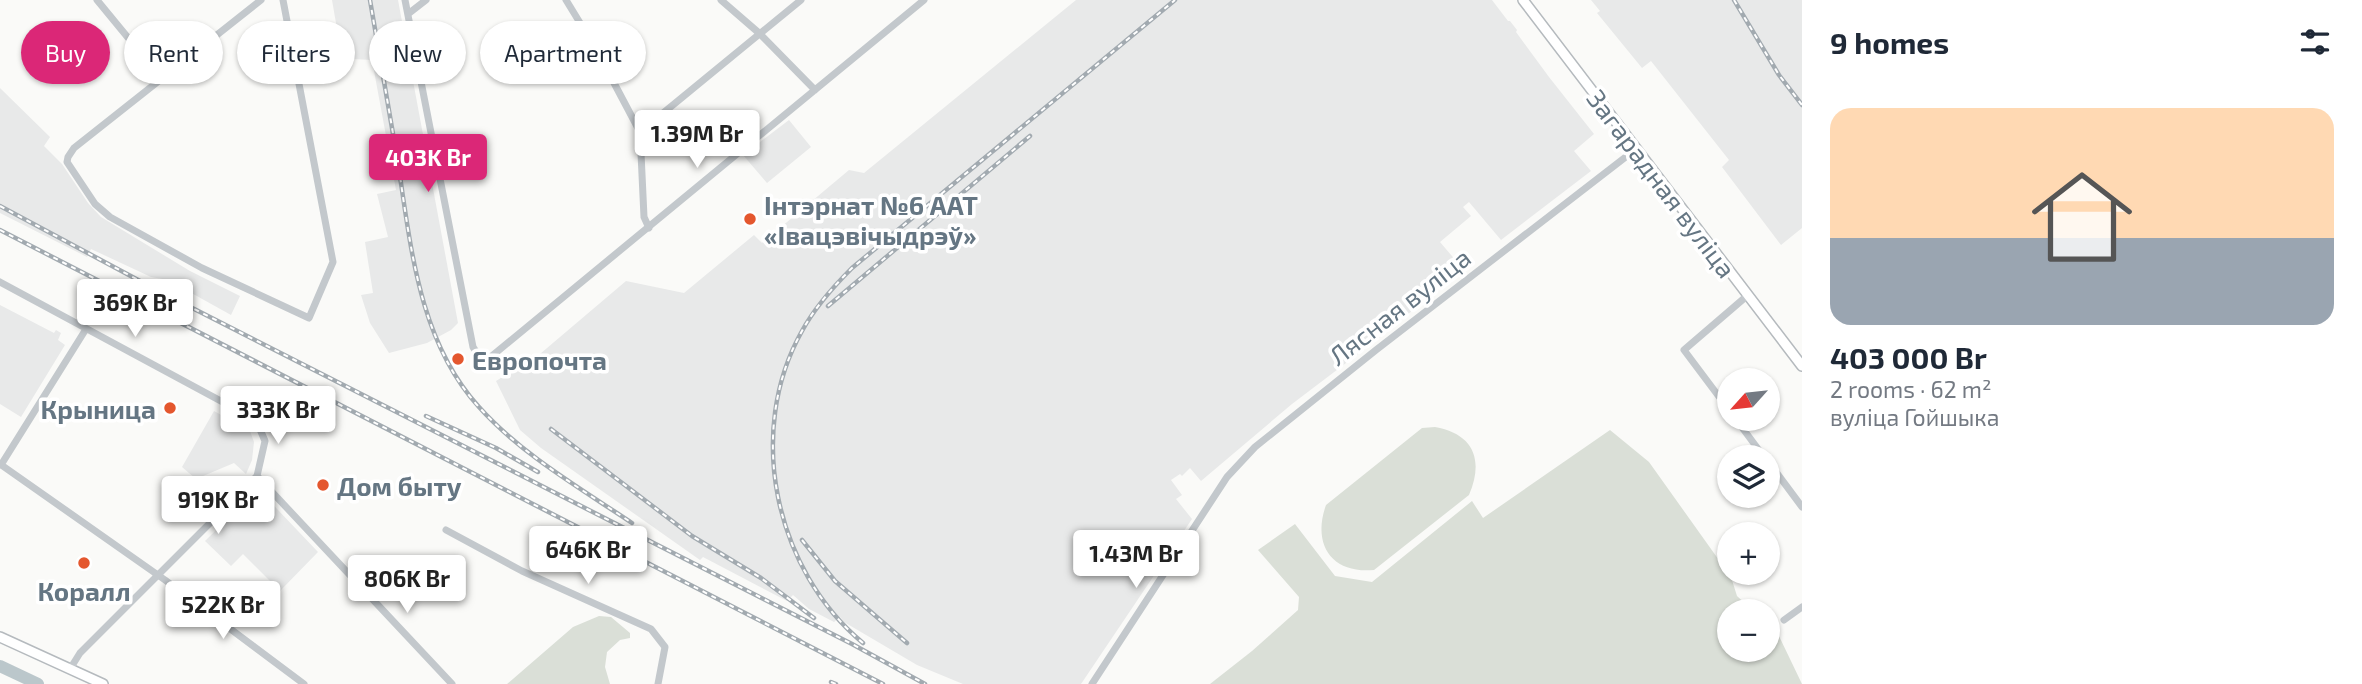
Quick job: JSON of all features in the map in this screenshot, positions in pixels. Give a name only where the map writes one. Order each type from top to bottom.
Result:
[{"type":"main road","name":"Загарадная вуліца","points":[[1523,0],[1802,366]]},
{"type":"main road","points":[[0,637],[103,684]]},
{"type":"street","points":[[97,0],[124,33]]},
{"type":"street","points":[[223,30],[261,0]]},
{"type":"street","points":[[156,84],[74,148],[68,157],[69,166],[95,204],[110,217],[202,268],[309,318],[333,262],[283,0]]},
{"type":"street","points":[[405,0],[473,347],[480,358],[487,360],[924,0]]},
{"type":"street","points":[[408,14],[426,0]]},
{"type":"street","points":[[566,0],[596,48],[640,132],[644,217],[649,228]]},
{"type":"street","points":[[721,0],[759,33],[815,90]]},
{"type":"street","points":[[640,132],[801,0]]},
{"type":"street","name":"Лясная вуліца","points":[[1092,684],[1227,477],[1255,447],[1636,149]]},
{"type":"street","points":[[0,282],[256,420],[265,441],[257,476],[80,653],[70,669]]},
{"type":"street","points":[[1717,394],[1684,350],[1748,295]]},
{"type":"street","points":[[86,329],[1,465],[159,576],[304,684]]},
{"type":"street","points":[[257,476],[452,684]]},
{"type":"street","points":[[1780,477],[1802,507]]},
{"type":"street","points":[[446,530],[522,571],[651,629],[665,647],[658,684]]},
{"type":"street","points":[[1784,620],[1802,607]]},
{"type":"shaded area","points":[[332,0],[398,0],[402,21],[369,21],[369,60],[355,59],[355,21],[336,21]]},
{"type":"shaded area","points":[[1076,0],[1492,0],[1594,134],[1574,151],[1591,171],[1501,240],[1469,202],[1463,207],[1471,216],[1440,242],[1463,269],[1379,338],[1292,404],[1201,481],[1190,468],[1182,476],[1180,474],[1171,480],[1182,495],[1176,499],[1192,519],[1081,684],[963,684],[917,665],[844,622],[840,617],[834,622],[809,609],[793,595],[787,601],[703,557],[700,560],[541,448],[520,430],[496,381],[527,365],[626,281],[684,293],[754,235],[762,243],[849,170],[864,173]]},
{"type":"shaded area","points":[[1591,0],[1802,0],[1802,228],[1781,245],[1722,167],[1729,160],[1651,61],[1642,68],[1597,13],[1600,11]]},
{"type":"shaded area","points":[[376,84],[414,84],[458,323],[427,343],[389,353],[370,323],[361,295],[373,293],[365,242],[388,237],[377,194],[396,190]]},
{"type":"shaded area","points":[[0,88],[50,137],[44,146],[62,164],[88,203],[101,217],[190,271],[240,296],[231,315],[168,280],[151,277],[91,249],[87,257],[0,213]]},
{"type":"shaded area","points":[[789,120],[811,147],[767,183],[743,155]]},
{"type":"shaded area","points":[[0,305],[54,333],[56,330],[61,333],[58,340],[65,345],[21,417],[0,404]]},
{"type":"shaded area","points":[[214,411],[250,431],[254,442],[252,460],[246,474],[234,463],[196,479],[182,467]]},
{"type":"shaded area","points":[[1435,427],[1459,436],[1472,450],[1476,471],[1469,495],[1374,570],[1346,567],[1336,561],[1324,544],[1322,519],[1326,505],[1422,428]]},
{"type":"shaded area","points":[[1610,430],[1649,462],[1717,557],[1717,585],[1734,585],[1740,599],[1717,599],[1717,662],[1780,662],[1780,638],[1802,684],[1210,684],[1298,610],[1299,597],[1258,550],[1295,524],[1335,576],[1372,582],[1472,501],[1483,518]]},
{"type":"shaded area","points":[[258,489],[318,552],[280,591],[243,554],[231,566],[205,541]]},
{"type":"shaded area","points":[[599,616],[611,617],[630,633],[630,638],[620,640],[607,652],[605,667],[610,684],[507,684],[573,627]]},
{"type":"waterway","points":[[0,666],[38,684]]},
{"type":"railway","points":[[370,0],[414,260],[430,323],[443,353],[459,381],[479,407],[513,440],[552,470],[632,523]]},
{"type":"railway","points":[[863,643],[833,613],[808,578],[790,539],[778,498],[773,455],[775,412],[785,370],[802,331],[825,298],[852,268],[1175,0]]},
{"type":"railway","points":[[1734,0],[1779,75],[1802,105]]},
{"type":"railway","points":[[828,306],[1030,136]]},
{"type":"railway","points":[[0,206],[155,289],[852,644],[925,684]]},
{"type":"railway","points":[[0,230],[883,684]]},
{"type":"railway","points":[[426,416],[496,448],[538,472]]},
{"type":"railway","points":[[551,429],[692,536],[761,578],[814,618]]},
{"type":"railway","points":[[802,540],[835,581],[907,643]]},
{"type":"railway","points":[[831,682],[836,684]]},
{"type":"place","name":"Інтэрнат №6 ААТ «Івацэвічыдрэў»","points":[[750,219]]},
{"type":"place","name":"Европочта","points":[[458,359]]},
{"type":"place","name":"Крыница","points":[[170,408]]},
{"type":"place","name":"Дом быту","points":[[323,485]]},
{"type":"place","name":"Коралл","points":[[84,563]]}]
